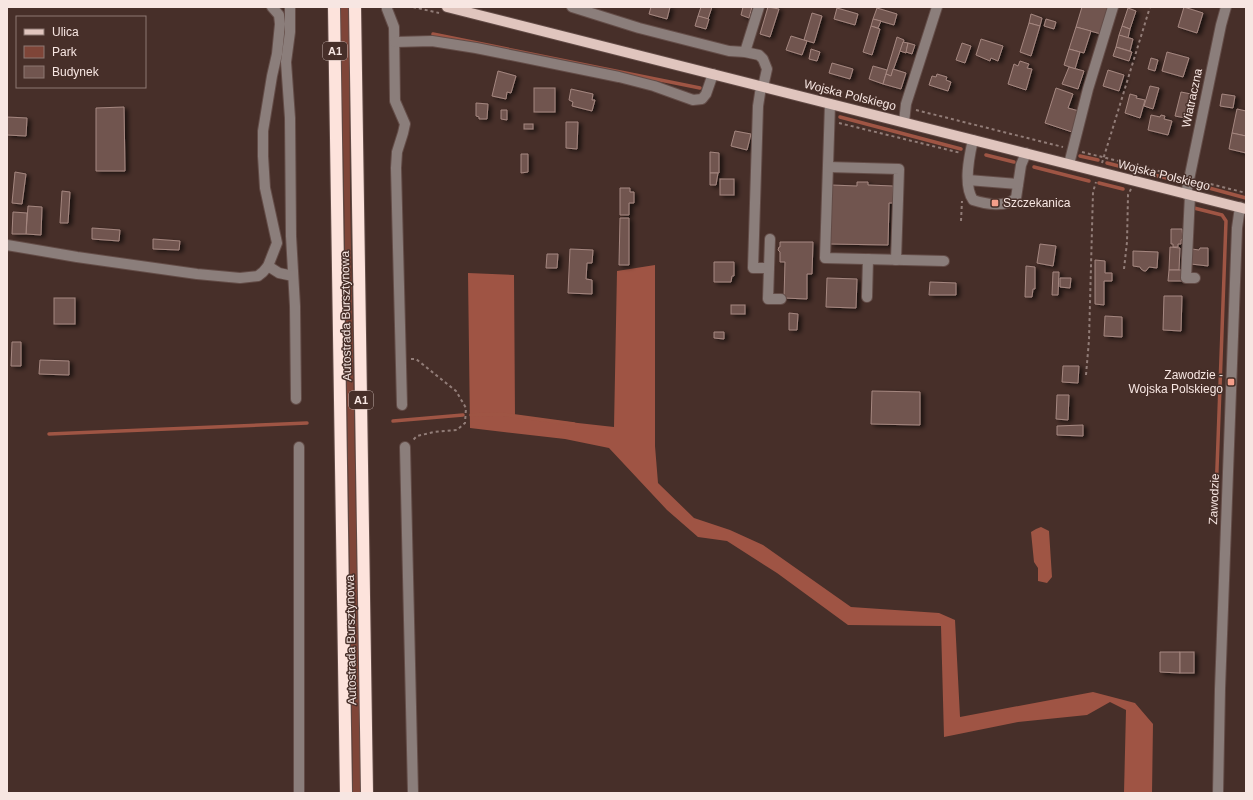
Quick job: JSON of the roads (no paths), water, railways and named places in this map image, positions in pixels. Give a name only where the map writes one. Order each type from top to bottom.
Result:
[{"type":"highway","name":"Autostrada Bursztynowa","points":[[334,7],[346,793]]},
{"type":"highway","name":"Autostrada Bursztynowa","points":[[355,7],[367,793]]},
{"type":"main road","name":"Wojska Polskiego","points":[[447,7],[1243,208]]},
{"type":"street","points":[[7,245],[196,274],[240,278],[258,276],[268,266],[277,243],[265,188],[263,156],[263,131],[272,76],[278,54],[280,24],[279,15],[272,7]]},
{"type":"street","points":[[290,7],[290,32],[286,62],[290,118],[296,399]]},
{"type":"street","points":[[387,7],[394,27],[395,101],[405,124],[397,152],[396,168],[402,405]]},
{"type":"street","points":[[572,7],[638,28],[729,50],[759,55],[763,59],[766,69],[758,106],[753,268],[769,268]]},
{"type":"street","points":[[745,52],[759,7]]},
{"type":"street","points":[[904,122],[905,108],[937,7]]},
{"type":"street","points":[[1069,164],[1088,89],[1113,7]]},
{"type":"street","name":"Wiatraczna","points":[[1195,278],[1186,278],[1189,179],[1221,24],[1226,7]]},
{"type":"street","points":[[395,42],[432,41],[528,58],[619,77],[654,86],[693,100],[702,99],[706,94],[713,74]]},
{"type":"street","points":[[830,104],[825,258],[944,261]]},
{"type":"street","points":[[973,140],[968,180],[970,195],[973,200],[982,203],[1005,204],[1016,198],[1021,165],[1026,153]]},
{"type":"street","points":[[828,167],[899,169],[896,260]]},
{"type":"street","points":[[968,180],[1018,184]]},
{"type":"street","name":"Zawodzie","points":[[1218,793],[1220,688],[1236,236],[1243,208]]},
{"type":"street","points":[[770,239],[768,299],[781,300]]},
{"type":"street","points":[[867,297],[868,259]]},
{"type":"street","points":[[268,266],[279,273],[293,276]]},
{"type":"street","points":[[298,447],[300,793]]},
{"type":"street","points":[[405,447],[413,793]]},
{"type":"waterway","points":[[433,34],[700,88]]},
{"type":"waterway","points":[[840,117],[961,149]]},
{"type":"waterway","points":[[986,155],[1014,162]]},
{"type":"waterway","points":[[1080,156],[1098,160]]},
{"type":"waterway","points":[[1107,163],[1138,171]]},
{"type":"waterway","points":[[1034,167],[1089,181]]},
{"type":"waterway","points":[[1150,174],[1179,181]]},
{"type":"waterway","points":[[1099,183],[1123,189]]},
{"type":"waterway","points":[[1198,185],[1246,198]]},
{"type":"waterway","points":[[1194,208],[1222,215],[1226,221],[1216,496]]},
{"type":"waterway","points":[[471,415],[501,414],[574,424]]},
{"type":"waterway","points":[[393,421],[463,415]]},
{"type":"waterway","points":[[49,434],[307,423]]},
{"type":"place","name":"Szczekanica","points":[[995,203]]},
{"type":"place","name":"Zawodzie - Wojska Polskiego","points":[[1231,382]]}]
